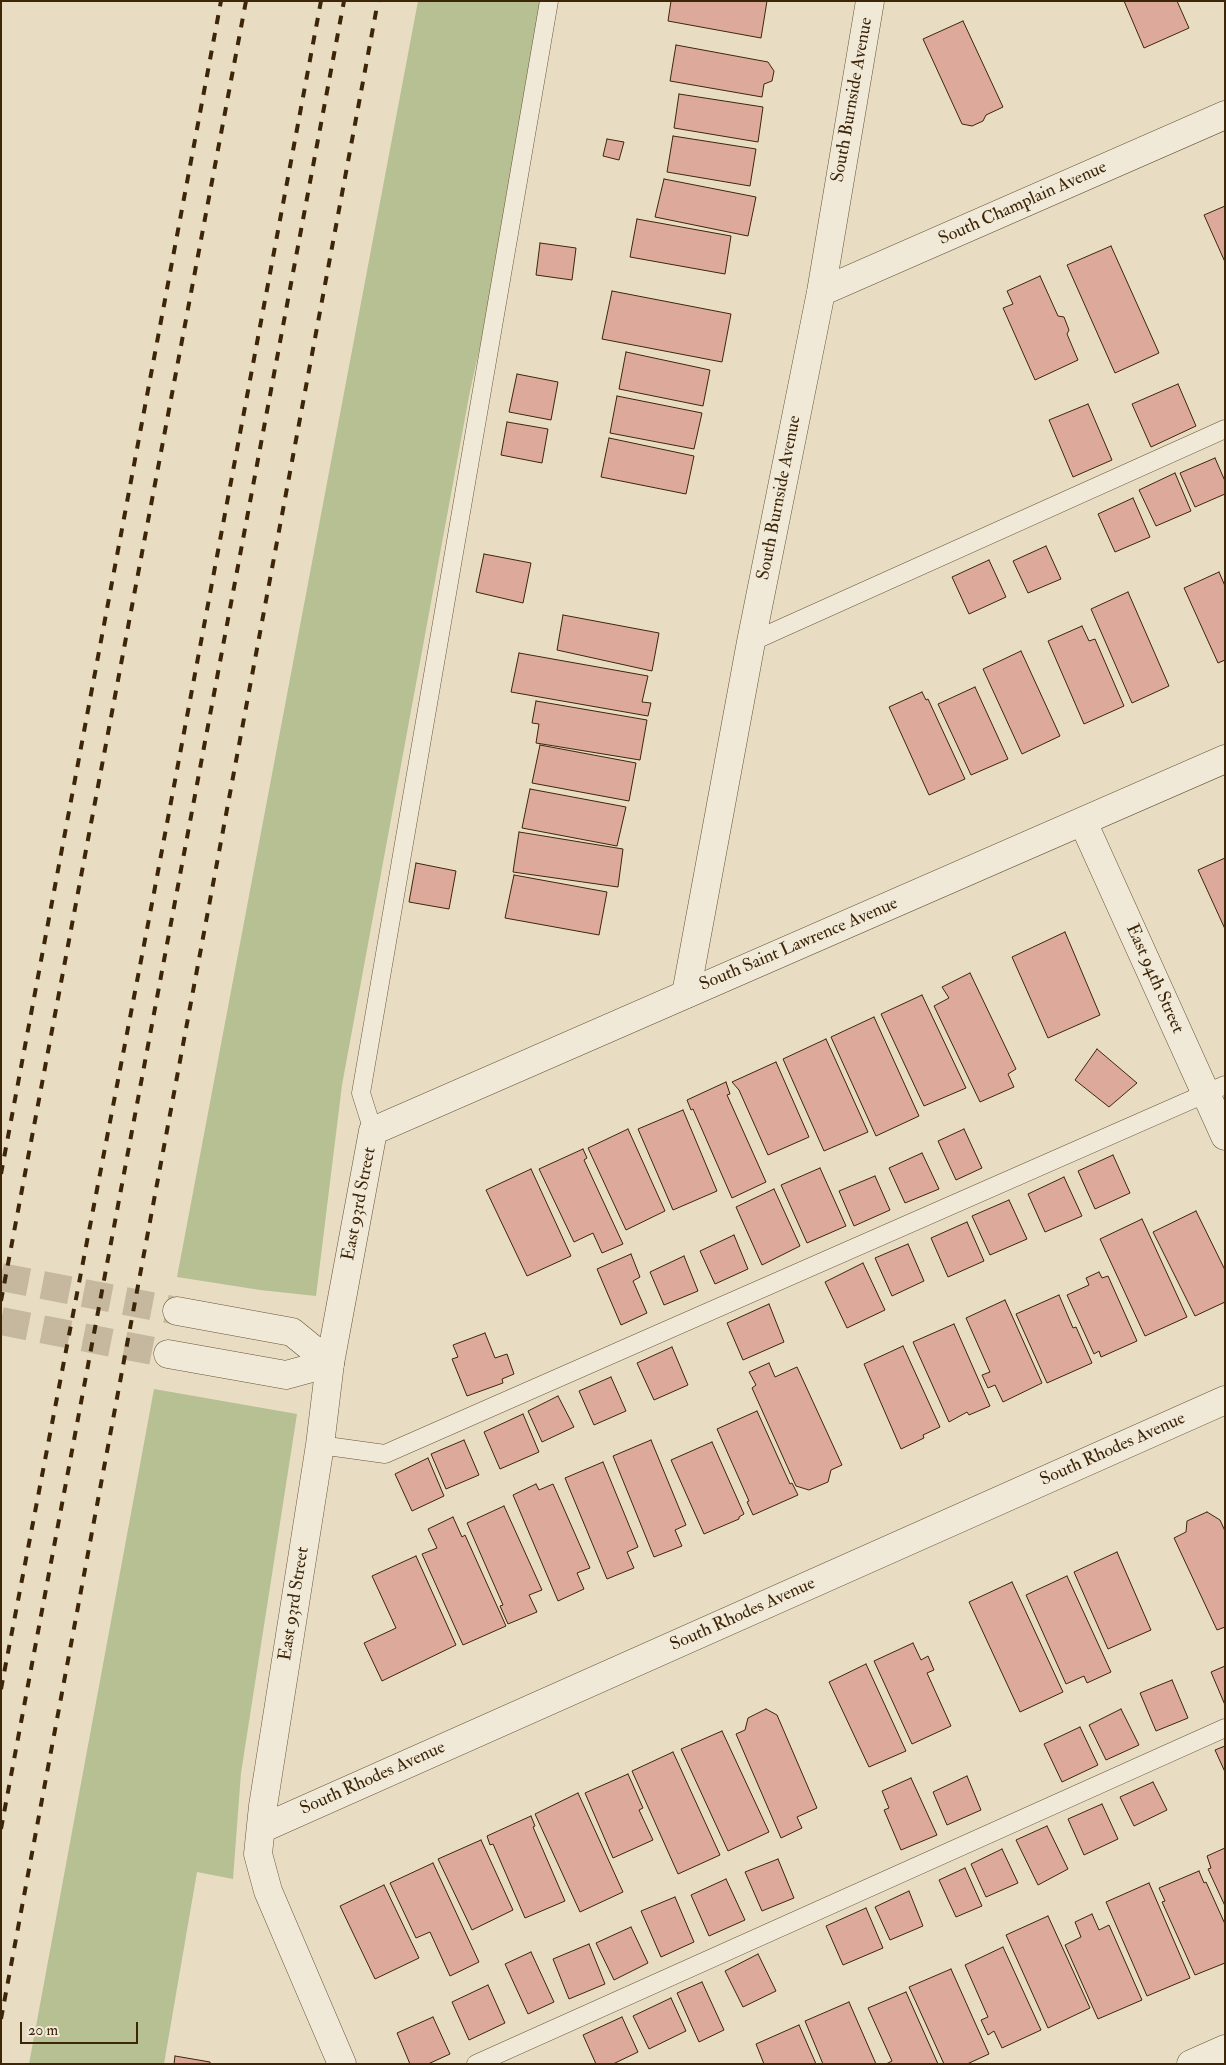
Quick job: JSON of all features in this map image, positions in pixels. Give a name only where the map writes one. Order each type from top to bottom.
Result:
[{"type":"street","name":"South Burnside Avenue","points":[[686,994],[751,642],[821,292],[870,1]]},
{"type":"street","name":"South Champlain Avenue","points":[[821,292],[1225,115]]},
{"type":"street","name":"South Saint Lawrence Avenue","points":[[373,1131],[1225,759]]},
{"type":"street","name":"East 94th Street","points":[[1083,822],[1215,1090],[1225,1136]]},
{"type":"street","name":"East 93rd Street","points":[[342,2064],[268,1891],[258,1854],[320,1445],[330,1363],[373,1131]]},
{"type":"street","points":[[177,1311],[292,1332],[330,1363]]},
{"type":"street","points":[[168,1354],[286,1375],[330,1363]]},
{"type":"street","name":"South Rhodes Avenue","points":[[261,1829],[1225,1400]]},
{"type":"street","points":[[1191,2064],[1225,2049]]},
{"type":"lane","points":[[373,1131],[361,1093],[549,1]]},
{"type":"lane","points":[[751,642],[1225,429]]},
{"type":"lane","points":[[320,1445],[385,1454],[1215,1090]]},
{"type":"lane","points":[[476,2064],[1225,1728]]},
{"type":"green space","points":[[418,1],[546,1],[495,279],[470,391],[342,1085],[316,1296],[260,1290],[177,1277]]},
{"type":"green space","points":[[154,1389],[297,1414],[241,1773],[233,1879],[197,1872],[164,2064],[29,2064]]},
{"type":"building","points":[[671,1],[767,1],[761,38],[668,21]]},
{"type":"building","points":[[1124,1],[1177,1],[1189,28],[1144,48]]},
{"type":"building","points":[[963,21],[1003,107],[986,115],[983,121],[972,126],[962,124],[923,39]]},
{"type":"building","points":[[676,45],[768,62],[774,71],[772,81],[764,84],[762,97],[670,81]]},
{"type":"building","points":[[679,94],[763,107],[758,142],[674,128]]},
{"type":"building","points":[[673,136],[756,149],[750,186],[667,172]]},
{"type":"building","points":[[607,139],[624,142],[619,160],[603,156]]},
{"type":"building","points":[[664,179],[756,197],[748,236],[655,217]]},
{"type":"building","points":[[1225,206],[1225,262],[1204,215]]},
{"type":"building","points":[[637,219],[731,236],[725,274],[630,257]]},
{"type":"building","points":[[540,243],[576,248],[572,280],[536,275]]},
{"type":"building","points":[[1111,246],[1159,353],[1115,373],[1067,265]]},
{"type":"building","points":[[1040,276],[1058,316],[1064,317],[1069,330],[1067,334],[1078,360],[1035,380],[1003,308],[1013,304],[1007,291]]},
{"type":"building","points":[[612,291],[731,314],[722,362],[602,339]]},
{"type":"building","points":[[626,352],[710,370],[703,406],[619,389]]},
{"type":"building","points":[[517,374],[558,382],[551,420],[509,412]]},
{"type":"building","points":[[1178,384],[1196,426],[1151,447],[1132,404]]},
{"type":"building","points":[[617,396],[702,413],[694,449],[610,433]]},
{"type":"building","points":[[1088,404],[1112,460],[1073,477],[1049,420]]},
{"type":"building","points":[[507,422],[548,429],[542,463],[501,455]]},
{"type":"building","points":[[609,438],[694,456],[686,494],[601,477]]},
{"type":"building","points":[[1215,458],[1225,481],[1225,494],[1195,507],[1180,473]]},
{"type":"building","points":[[1175,473],[1191,511],[1156,526],[1139,490]]},
{"type":"building","points":[[1133,498],[1150,537],[1115,552],[1098,514]]},
{"type":"building","points":[[1046,546],[1061,579],[1028,593],[1013,561]]},
{"type":"building","points":[[484,554],[531,563],[523,603],[476,592]]},
{"type":"building","points":[[989,560],[1006,597],[969,614],[952,577]]},
{"type":"building","points":[[1219,572],[1225,586],[1225,660],[1218,663],[1184,588]]},
{"type":"building","points":[[1128,592],[1169,686],[1132,703],[1091,609]]},
{"type":"building","points":[[563,615],[659,633],[652,671],[557,650]]},
{"type":"building","points":[[1082,626],[1089,641],[1095,639],[1124,706],[1084,724],[1048,641]]},
{"type":"building","points":[[1021,651],[1060,736],[1022,754],[983,669]]},
{"type":"building","points":[[519,653],[648,676],[642,702],[651,703],[648,716],[511,692]]},
{"type":"building","points":[[975,687],[1008,759],[971,775],[938,704]]},
{"type":"building","points":[[922,692],[926,700],[928,699],[965,779],[929,795],[889,707]]},
{"type":"building","points":[[536,701],[647,720],[640,760],[536,743],[539,724],[532,723]]},
{"type":"building","points":[[540,745],[636,763],[629,801],[532,783]]},
{"type":"building","points":[[530,789],[626,807],[617,846],[522,828]]},
{"type":"building","points":[[519,832],[623,849],[618,887],[513,872]]},
{"type":"building","points":[[1225,858],[1225,929],[1198,870]]},
{"type":"building","points":[[416,863],[456,871],[449,909],[409,902]]},
{"type":"building","points":[[514,875],[607,892],[599,935],[505,918]]},
{"type":"building","points":[[1065,932],[1100,1015],[1048,1038],[1012,957]]},
{"type":"building","points":[[970,973],[1016,1069],[1008,1074],[1014,1087],[980,1102],[934,1006],[949,998],[942,987]]},
{"type":"building","points":[[922,995],[966,1088],[924,1106],[881,1014]]},
{"type":"building","points":[[874,1017],[919,1116],[876,1136],[831,1037]]},
{"type":"building","points":[[826,1039],[868,1132],[824,1151],[783,1059]]},
{"type":"building","points":[[1097,1049],[1137,1083],[1109,1107],[1075,1080]]},
{"type":"building","points":[[776,1062],[809,1137],[768,1155],[739,1090],[732,1082]]},
{"type":"building","points":[[726,1082],[730,1094],[727,1095],[766,1182],[732,1198],[693,1109],[691,1110],[687,1100]]},
{"type":"building","points":[[683,1110],[717,1191],[673,1210],[638,1129]]},
{"type":"building","points":[[628,1129],[665,1211],[626,1230],[588,1148]]},
{"type":"building","points":[[964,1129],[982,1168],[956,1180],[938,1141]]},
{"type":"building","points":[[583,1149],[587,1158],[584,1160],[623,1244],[602,1253],[593,1233],[574,1242],[539,1169]]},
{"type":"building","points":[[922,1153],[939,1189],[905,1203],[889,1168]]},
{"type":"building","points":[[1113,1155],[1130,1193],[1095,1209],[1078,1171]]},
{"type":"building","points":[[820,1168],[846,1226],[807,1243],[781,1185]]},
{"type":"building","points":[[531,1169],[571,1256],[527,1276],[486,1190]]},
{"type":"building","points":[[875,1176],[890,1210],[854,1226],[839,1191]]},
{"type":"building","points":[[1064,1177],[1082,1216],[1045,1232],[1028,1194]]},
{"type":"building","points":[[774,1189],[800,1246],[762,1265],[736,1207]]},
{"type":"building","points":[[1009,1200],[1027,1239],[990,1255],[972,1216]]},
{"type":"building","points":[[1196,1211],[1225,1270],[1225,1302],[1195,1316],[1153,1232]]},
{"type":"building","points":[[1142,1219],[1187,1317],[1145,1336],[1100,1239]]},
{"type":"building","points":[[967,1222],[984,1261],[948,1277],[931,1238]]},
{"type":"building","points":[[734,1235],[748,1269],[715,1284],[700,1251]]},
{"type":"building","points":[[908,1244],[924,1281],[892,1296],[875,1258]]},
{"type":"building","points":[[631,1254],[640,1277],[633,1281],[647,1313],[621,1325],[597,1269]]},
{"type":"building","points":[[684,1256],[698,1291],[664,1305],[650,1272]]},
{"type":"building","points":[[863,1263],[885,1310],[847,1328],[825,1282]]},
{"type":"building","points":[[1099,1272],[1102,1278],[1108,1276],[1137,1341],[1101,1357],[1099,1351],[1094,1354],[1067,1295],[1089,1285],[1086,1278]]},
{"type":"building","points":[[1059,1295],[1073,1328],[1076,1327],[1092,1363],[1047,1383],[1016,1314]]},
{"type":"building","points":[[1005,1300],[1042,1383],[1003,1402],[995,1385],[988,1388],[982,1375],[990,1372],[966,1318]]},
{"type":"building","points":[[769,1304],[784,1342],[743,1360],[727,1323]]},
{"type":"building","points":[[954,1324],[990,1406],[969,1415],[967,1412],[949,1422],[913,1342]]},
{"type":"building","points":[[485,1333],[495,1358],[507,1354],[514,1374],[502,1379],[503,1383],[467,1396],[452,1359],[458,1357],[453,1345]]},
{"type":"building","points":[[903,1346],[940,1427],[923,1435],[924,1438],[901,1449],[864,1364]]},
{"type":"building","points":[[672,1347],[688,1385],[654,1400],[637,1363]]},
{"type":"building","points":[[769,1363],[775,1377],[797,1367],[842,1465],[831,1470],[828,1482],[809,1490],[796,1486],[752,1388],[756,1385],[749,1372]]},
{"type":"building","points":[[611,1377],[626,1411],[594,1425],[579,1391]]},
{"type":"building","points":[[558,1396],[574,1427],[542,1442],[528,1411]]},
{"type":"building","points":[[757,1411],[790,1484],[792,1483],[798,1495],[753,1515],[747,1502],[749,1501],[717,1429]]},
{"type":"building","points":[[523,1414],[539,1452],[500,1469],[484,1432]]},
{"type":"building","points":[[464,1440],[479,1475],[446,1489],[431,1454]]},
{"type":"building","points":[[651,1440],[686,1525],[675,1530],[682,1546],[654,1557],[613,1456]]},
{"type":"building","points":[[712,1442],[744,1514],[739,1519],[704,1534],[671,1460]]},
{"type":"building","points":[[428,1458],[444,1496],[412,1511],[395,1474]]},
{"type":"building","points":[[603,1462],[638,1547],[627,1552],[634,1568],[607,1579],[565,1478]]},
{"type":"building","points":[[536,1484],[539,1490],[553,1484],[590,1568],[577,1573],[584,1589],[558,1601],[513,1495]]},
{"type":"building","points":[[504,1506],[542,1590],[529,1595],[537,1612],[508,1624],[500,1606],[503,1605],[467,1523]]},
{"type":"building","points":[[1207,1512],[1220,1520],[1225,1531],[1225,1627],[1217,1630],[1174,1538],[1186,1532],[1187,1521]]},
{"type":"building","points":[[453,1517],[462,1537],[465,1535],[506,1626],[463,1645],[422,1554],[437,1548],[428,1529]]},
{"type":"building","points":[[1117,1552],[1151,1630],[1108,1649],[1074,1572]]},
{"type":"building","points":[[416,1556],[456,1645],[382,1681],[364,1643],[396,1628],[372,1576]]},
{"type":"building","points":[[1067,1576],[1111,1672],[1087,1683],[1084,1676],[1066,1684],[1026,1595]]},
{"type":"building","points":[[1012,1582],[1063,1692],[1020,1712],[969,1602]]},
{"type":"building","points":[[913,1643],[921,1660],[928,1656],[934,1670],[927,1673],[951,1726],[912,1744],[874,1661]]},
{"type":"building","points":[[866,1664],[906,1751],[869,1767],[829,1682]]},
{"type":"building","points":[[1225,1666],[1225,1705],[1211,1672]]},
{"type":"building","points":[[1172,1680],[1188,1718],[1156,1731],[1140,1693]]},
{"type":"building","points":[[766,1709],[777,1715],[817,1808],[797,1817],[802,1828],[781,1838],[736,1734],[745,1730],[748,1718]]},
{"type":"building","points":[[1121,1709],[1139,1745],[1106,1760],[1089,1725]]},
{"type":"building","points":[[1080,1727],[1098,1765],[1062,1782],[1044,1744]]},
{"type":"building","points":[[722,1731],[769,1832],[728,1851],[681,1749]]},
{"type":"building","points":[[1225,1746],[1225,1772],[1215,1750]]},
{"type":"building","points":[[673,1752],[720,1855],[678,1874],[632,1771]]},
{"type":"building","points":[[628,1774],[643,1808],[639,1810],[653,1840],[613,1858],[585,1793]]},
{"type":"building","points":[[967,1776],[981,1810],[947,1825],[933,1792]]},
{"type":"building","points":[[911,1778],[937,1835],[901,1850],[884,1810],[889,1808],[882,1791]]},
{"type":"building","points":[[1153,1782],[1167,1810],[1134,1826],[1120,1797]]},
{"type":"building","points":[[578,1793],[623,1892],[580,1912],[535,1814]]},
{"type":"building","points":[[1102,1804],[1118,1839],[1084,1855],[1068,1819]]},
{"type":"building","points":[[531,1816],[535,1826],[533,1827],[565,1901],[525,1918],[493,1844],[490,1845],[487,1836]]},
{"type":"building","points":[[1047,1826],[1068,1869],[1038,1885],[1016,1840]]},
{"type":"building","points":[[481,1840],[513,1910],[472,1930],[438,1859]]},
{"type":"building","points":[[1225,1848],[1225,1906],[1208,1869],[1211,1868],[1207,1856]]},
{"type":"building","points":[[1002,1849],[1018,1883],[986,1897],[971,1864]]},
{"type":"building","points":[[778,1859],[794,1898],[762,1911],[745,1872]]},
{"type":"building","points":[[433,1863],[479,1962],[450,1976],[430,1932],[416,1938],[390,1883]]},
{"type":"building","points":[[965,1868],[982,1906],[956,1917],[939,1880]]},
{"type":"building","points":[[1199,1871],[1225,1924],[1225,1963],[1195,1975],[1162,1902],[1165,1901],[1159,1888]]},
{"type":"building","points":[[726,1879],[745,1920],[709,1936],[691,1895]]},
{"type":"building","points":[[1149,1883],[1190,1978],[1147,1996],[1106,1902]]},
{"type":"building","points":[[384,1885],[419,1958],[375,1979],[340,1906]]},
{"type":"building","points":[[909,1891],[923,1926],[890,1940],[875,1907]]},
{"type":"building","points":[[675,1897],[694,1942],[661,1957],[641,1911]]},
{"type":"building","points":[[866,1908],[883,1948],[843,1965],[826,1926]]},
{"type":"building","points":[[1092,1914],[1099,1930],[1109,1925],[1142,2000],[1098,2019],[1065,1945],[1081,1937],[1075,1922]]},
{"type":"building","points":[[1048,1916],[1090,2008],[1048,2028],[1006,1935]]},
{"type":"building","points":[[631,1927],[648,1963],[614,1980],[596,1943]]},
{"type":"building","points":[[589,1944],[605,1984],[569,1999],[553,1959]]},
{"type":"building","points":[[1003,1947],[1041,2030],[1002,2048],[994,2031],[988,2035],[981,2020],[988,2017],[965,1965]]},
{"type":"building","points":[[531,1952],[554,2002],[528,2014],[505,1964]]},
{"type":"building","points":[[758,1954],[776,1991],[743,2007],[725,1971]]},
{"type":"building","points":[[951,1969],[989,2054],[967,2064],[944,2064],[909,1987]]},
{"type":"building","points":[[702,1982],[724,2030],[699,2042],[677,1993]]},
{"type":"building","points":[[488,1985],[505,2023],[469,2040],[452,2002]]},
{"type":"building","points":[[906,1992],[938,2064],[886,2064],[892,2061],[868,2008]]},
{"type":"building","points":[[671,1998],[686,2031],[649,2049],[633,2016]]},
{"type":"building","points":[[849,2002],[876,2064],[823,2064],[805,2021]]},
{"type":"building","points":[[433,2017],[450,2054],[428,2064],[410,2064],[397,2033]]},
{"type":"building","points":[[622,2017],[638,2052],[613,2064],[596,2064],[583,2035]]},
{"type":"building","points":[[799,2025],[816,2064],[764,2064],[756,2044]]},
{"type":"building","points":[[175,2056],[210,2062],[210,2064],[174,2064]]},
{"type":"tunnel","points":[[1,1277],[177,1311]]},
{"type":"tunnel","points":[[1,1321],[168,1354]]},
{"type":"railway","points":[[1,1174],[221,1]]},
{"type":"railway","points":[[1,1301],[246,1]]},
{"type":"railway","points":[[1,1689],[153,898],[321,1]]},
{"type":"railway","points":[[1,1829],[344,1]]},
{"type":"railway","points":[[1,2019],[378,1]]}]
